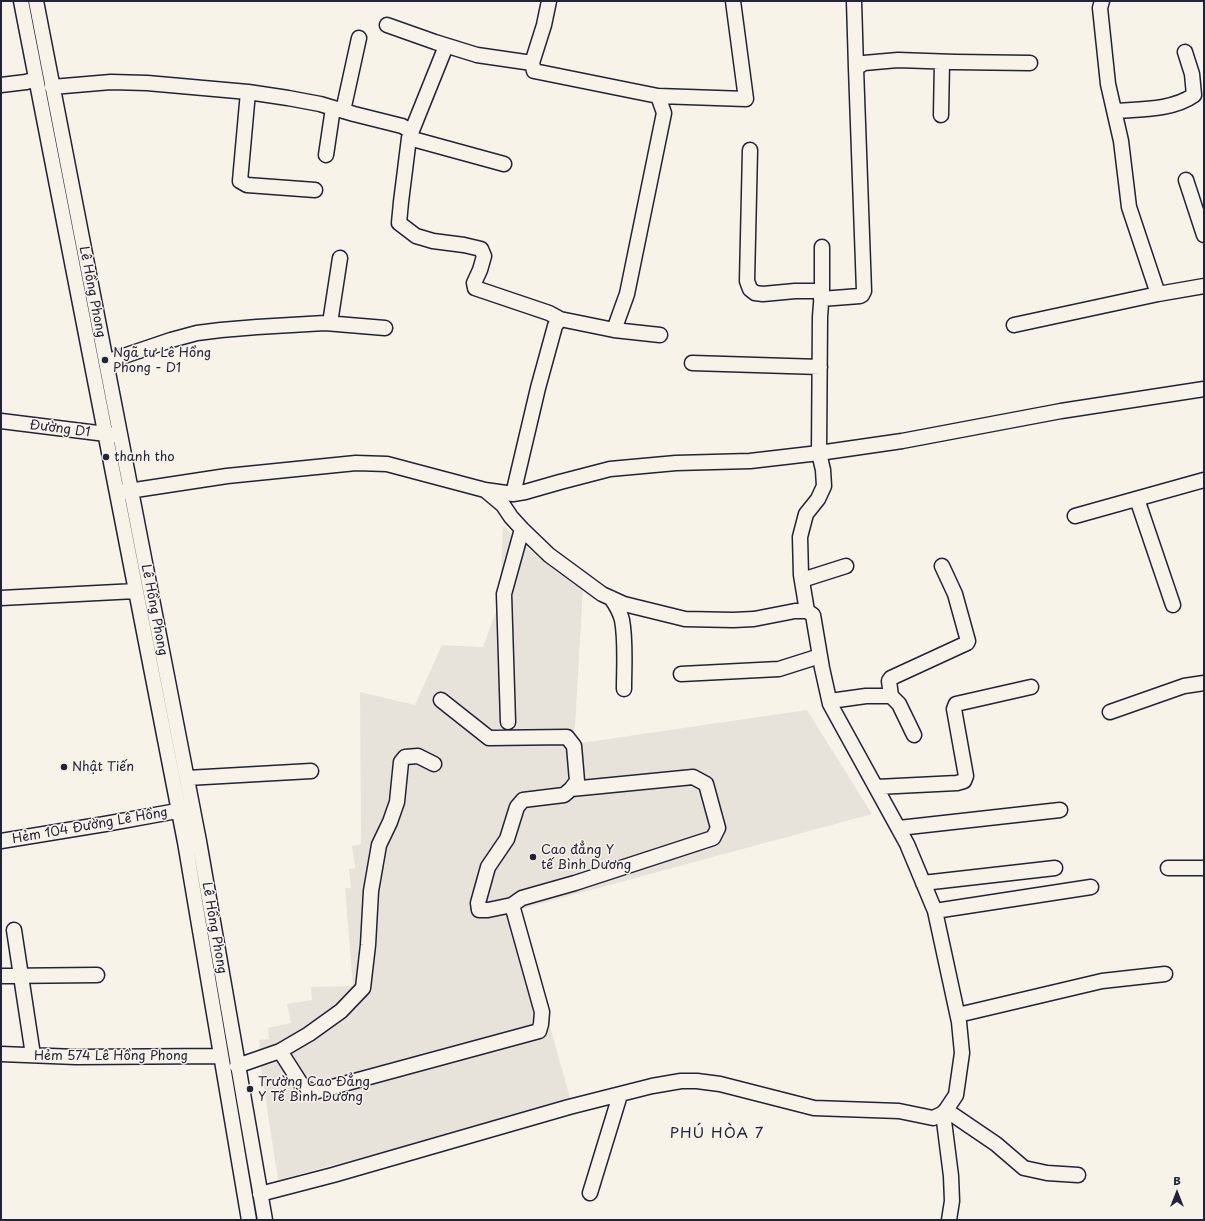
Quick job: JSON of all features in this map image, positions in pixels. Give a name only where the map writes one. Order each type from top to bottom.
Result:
[{"type":"street","name":"Lê Hồng Phong","points":[[21,1],[106,434],[124,491],[187,778],[186,809],[221,1056],[249,1220]]},
{"type":"street","name":"Lê Hồng Phong","points":[[36,1],[120,435],[124,491],[136,591],[186,809],[237,1066],[265,1220]]},
{"type":"street","points":[[549,1],[544,26],[532,63],[534,71],[658,96],[746,98],[733,1]]},
{"type":"street","points":[[750,150],[747,281],[750,289],[755,293],[763,294],[795,291],[822,295],[862,295],[864,291],[854,1]]},
{"type":"street","points":[[1102,1],[1100,8],[1108,84],[1121,141],[1129,207],[1158,294]]},
{"type":"street","points":[[387,26],[477,55],[532,63]]},
{"type":"street","points":[[326,155],[359,38]]},
{"type":"street","points":[[446,46],[410,134],[399,222],[416,236],[433,241],[481,249],[484,256],[474,283],[475,288],[549,313],[560,320],[614,330],[660,335]]},
{"type":"street","points":[[1115,111],[1155,108],[1185,101],[1194,95],[1192,74],[1185,52]]},
{"type":"street","points":[[856,68],[864,63],[898,60],[1030,63]]},
{"type":"street","points":[[941,115],[942,62]]},
{"type":"street","points":[[1,85],[26,82],[36,79]]},
{"type":"street","points":[[52,87],[111,82],[147,83],[248,92],[288,98],[402,126],[410,134],[504,164]]},
{"type":"street","points":[[248,92],[240,181],[247,185],[315,190]]},
{"type":"street","points":[[614,330],[627,294],[664,113],[658,96]]},
{"type":"street","points":[[1186,180],[1199,208],[1204,235]]},
{"type":"street","points":[[807,612],[802,580],[800,537],[806,514],[818,499],[824,486],[820,453],[822,247]]},
{"type":"street","points":[[330,323],[340,258]]},
{"type":"street","points":[[1014,325],[1158,294],[1204,286]]},
{"type":"street","points":[[513,494],[555,326],[560,320]]},
{"type":"street","points":[[106,362],[152,346],[197,333],[257,327],[330,323],[385,328]]},
{"type":"street","points":[[692,363],[820,367]]},
{"type":"street","points":[[124,491],[227,476],[356,463],[387,464],[486,490],[513,494],[610,469],[676,462],[750,461],[820,453],[902,441],[1062,410],[1204,389]]},
{"type":"street","name":"Đường D1","points":[[1,421],[120,435]]},
{"type":"street","points":[[1075,516],[1204,480]]},
{"type":"street","points":[[260,1194],[333,1175],[569,1107],[667,1083],[697,1081],[720,1084],[814,1108],[898,1110],[933,1118],[944,1112],[956,1095],[962,1053],[958,1015],[935,911],[899,828],[838,720],[830,701],[813,615],[807,612],[795,611],[754,619],[685,619],[624,604],[602,594],[558,563],[522,529],[503,506],[486,490]]},
{"type":"street","points":[[1136,498],[1173,605]]},
{"type":"street","points":[[508,722],[504,594],[522,529]]},
{"type":"street","points":[[802,580],[846,566]]},
{"type":"street","points":[[914,736],[899,704],[891,696],[889,681],[891,678],[967,643],[968,641],[955,594],[942,566]]},
{"type":"street","points":[[1,598],[136,591]]},
{"type":"street","points":[[611,598],[618,609],[622,620],[624,689]]},
{"type":"street","points":[[681,674],[779,669],[820,656]]},
{"type":"street","points":[[1110,712],[1184,686],[1204,683]]},
{"type":"street","points":[[876,787],[957,783],[964,781],[966,776],[954,709],[956,704],[1031,687]]},
{"type":"street","points":[[830,701],[866,696],[891,696]]},
{"type":"street","points":[[441,700],[489,738],[567,737],[574,746],[577,781],[564,795],[523,800],[517,807],[507,839],[488,867],[478,904],[479,910],[488,910],[512,905],[522,898],[575,883],[713,838],[718,828],[706,784],[693,777],[571,789]]},
{"type":"street","points":[[237,1066],[280,1051],[309,1034],[341,1011],[363,988],[368,945],[371,891],[379,845],[390,822],[397,802],[401,762],[405,757],[418,756],[434,764]]},
{"type":"street","points":[[187,778],[311,771]]},
{"type":"street","name":"Hẻm 104 Đường Lê Hồng","points":[[1,841],[186,809]]},
{"type":"street","points":[[899,828],[1060,810]]},
{"type":"street","points":[[923,883],[1055,868]]},
{"type":"street","points":[[1168,868],[1204,868]]},
{"type":"street","points":[[935,911],[1091,887]]},
{"type":"street","points":[[280,1051],[303,1087],[314,1092],[539,1031],[542,1024],[542,1012],[512,905]]},
{"type":"street","points":[[14,930],[33,1056]]},
{"type":"street","points":[[958,1015],[1102,981],[1165,974]]},
{"type":"street","points":[[1,976],[97,976]]},
{"type":"street","name":"Hẻm 574 Lê Hồng Phong","points":[[1,1054],[120,1057],[221,1056]]},
{"type":"street","points":[[590,1193],[620,1095]]},
{"type":"street","points":[[944,1112],[996,1144],[1024,1168],[1047,1173],[1078,1175]]},
{"type":"street","points":[[944,1112],[951,1176],[952,1201],[949,1220]]},
{"type":"shaded area","name":"Cao đẳng Y tế Bình Dương","points":[[503,526],[534,554],[557,572],[583,588],[574,744],[807,710],[872,814],[517,910],[571,1101],[278,1180],[261,1069],[259,1040],[269,1039],[268,1028],[291,1023],[287,1004],[312,1000],[311,987],[353,986],[345,888],[351,888],[349,869],[355,868],[352,846],[361,844],[360,692],[415,705],[442,645],[483,647],[500,600]]},
{"type":"place","name":"Ngã tư Lê Hồng Phong - D1","points":[[105,360]]},
{"type":"place","name":"thanh tho","points":[[106,457]]},
{"type":"place","name":"Nhật Tiến","points":[[64,767]]},
{"type":"place","name":"Cao đẳng Y tế Bình Dương","points":[[533,857]]},
{"type":"place","name":"Trường Cao Đẳng Y Tế Bình Dương","points":[[250,1089]]},
{"type":"district","name":"PHÚ HÒA 7","points":[[717,1134]]}]
